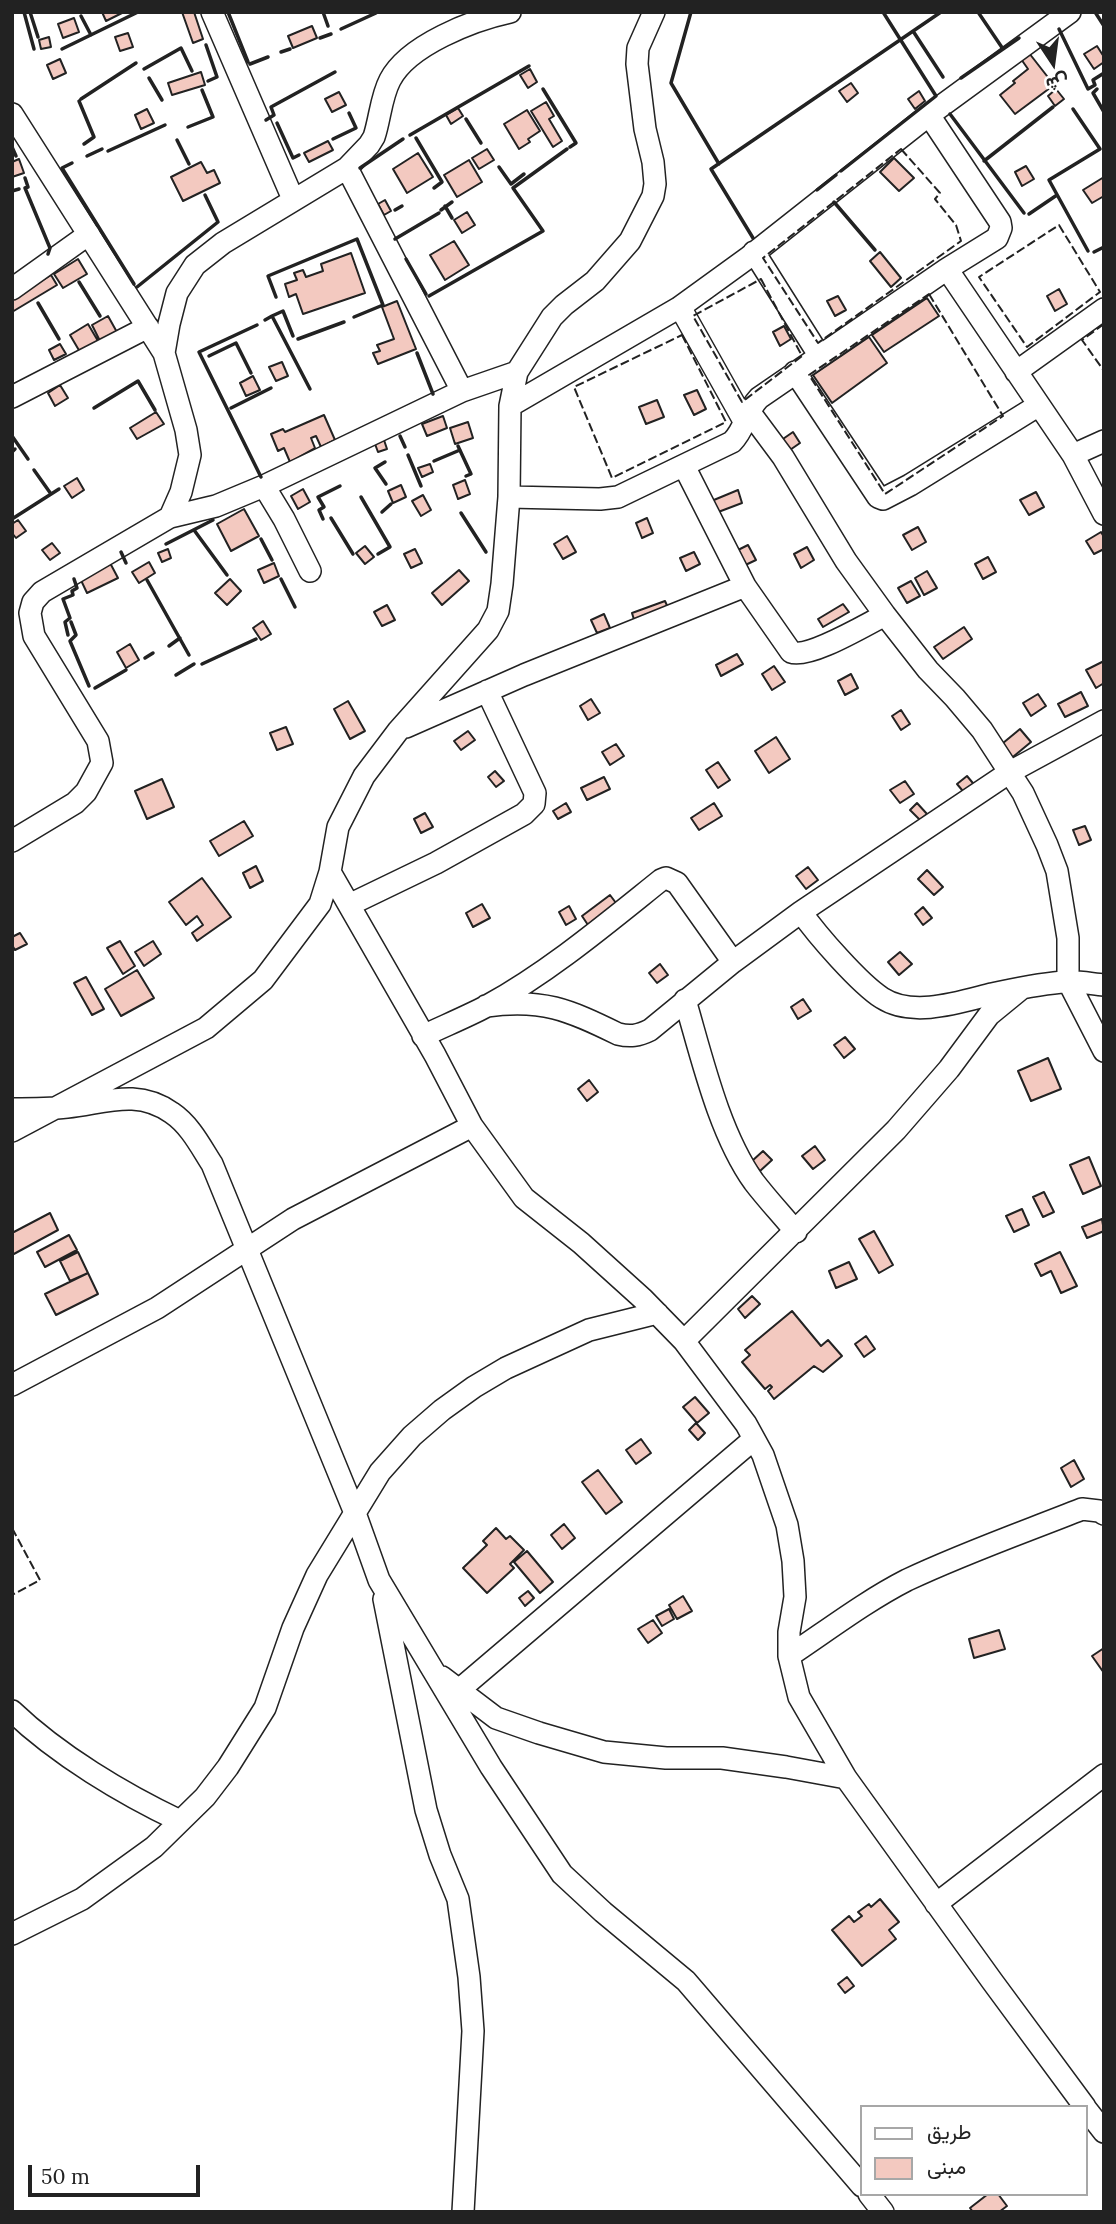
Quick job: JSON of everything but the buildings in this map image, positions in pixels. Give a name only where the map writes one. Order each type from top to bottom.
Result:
[{"type":"street","points":[[212,12],[293,199]]},
{"type":"street","points":[[164,353],[177,293],[195,265],[223,243],[347,168],[374,137],[389,82],[400,66],[433,41],[456,29],[510,12]]},
{"type":"street","points":[[12,1131],[206,1028],[263,980],[320,904],[330,872],[338,827],[364,776],[398,731],[488,630],[498,611],[509,497],[510,406],[517,372],[552,317],[595,281],[619,255],[640,224],[653,196],[653,162],[645,129],[637,64],[638,48],[654,12]]},
{"type":"street","points":[[510,406],[680,307],[929,115],[1070,12]]},
{"type":"street","points":[[12,114],[164,353],[186,430],[190,455],[181,492],[170,517]]},
{"type":"street","points":[[509,497],[618,497],[732,442],[739,434],[746,415],[759,398],[819,355],[997,238],[1001,228],[998,218],[929,115]]},
{"type":"street","points":[[347,168],[462,391]]},
{"type":"street","points":[[12,289],[89,234]]},
{"type":"street","points":[[754,252],[819,355]]},
{"type":"street","points":[[947,269],[1073,455],[1104,514]]},
{"type":"street","points":[[680,307],[746,415],[783,457],[846,561],[928,670],[982,730],[1010,772],[1057,870],[1068,939],[1068,981],[1104,1051]]},
{"type":"street","points":[[1016,372],[1104,309]]},
{"type":"street","points":[[12,397],[148,327]]},
{"type":"street","points":[[12,841],[75,803],[86,792],[102,763],[98,741],[34,636],[30,613],[33,602],[42,592],[170,517],[216,506],[264,486],[462,391],[517,372]]},
{"type":"street","points":[[795,372],[878,498],[883,499],[1039,405]]},
{"type":"street","points":[[1073,455],[1104,441]]},
{"type":"street","points":[[684,466],[745,586],[790,652],[797,654],[817,648],[885,615]]},
{"type":"street","points":[[264,486],[310,571]]},
{"type":"street","points":[[398,731],[487,691],[745,586]]},
{"type":"street","points":[[349,905],[436,863],[524,814],[534,804],[535,793],[487,691]]},
{"type":"street","points":[[486,1006],[530,1003],[557,1007],[628,1037],[650,1030],[733,962],[802,912],[1010,772],[1104,721]]},
{"type":"street","points":[[330,872],[472,1125],[524,1198],[581,1243],[657,1313],[684,1341],[746,1424],[764,1455],[787,1525],[795,1597],[789,1632],[789,1656],[799,1696],[846,1778],[1084,2105]]},
{"type":"street","points":[[424,1036],[486,1006],[598,931],[666,878],[677,883],[733,962]]},
{"type":"street","points":[[802,912],[867,986],[883,999],[896,1004],[929,1007],[948,1005],[1022,988],[1068,981],[1104,985]]},
{"type":"street","points":[[684,1341],[896,1130],[949,1069],[989,1015],[1022,988]]},
{"type":"street","points":[[685,1000],[706,1073],[740,1158],[754,1181],[796,1232]]},
{"type":"street","points":[[12,1109],[54,1108],[118,1098],[142,1098],[173,1113],[193,1135],[212,1164],[355,1513],[379,1580],[426,1810],[458,1899],[469,1977],[473,2031],[463,2212]]},
{"type":"street","points":[[12,1385],[157,1308],[293,1219],[472,1125]]},
{"type":"street","points":[[12,1934],[82,1899],[154,1847],[205,1797],[228,1767],[265,1708],[293,1628],[317,1576],[380,1472],[412,1436],[442,1410],[506,1368],[589,1330],[657,1313]]},
{"type":"street","points":[[459,1690],[754,1439]]},
{"type":"street","points":[[789,1656],[864,1605],[906,1581],[979,1548],[1082,1509],[1104,1514]]},
{"type":"street","points":[[379,1580],[491,1767],[562,1874],[685,1981],[860,2184]]},
{"type":"street","points":[[435,1672],[496,1718],[604,1752],[666,1758],[722,1758],[846,1778]]},
{"type":"street","points":[[12,1711],[37,1734],[135,1798],[180,1821]]},
{"type":"street","points":[[12,1733],[37,1734]]},
{"type":"street","points":[[936,1904],[1104,1775]]},
{"type":"street","points":[[1088,2111],[1104,2132]]},
{"type":"street","points":[[871,2196],[883,2212]]},
{"type":"fence","points":[[901,149],[940,193],[935,199],[956,225],[961,241],[818,343],[763,258],[901,149]]},
{"type":"fence","points":[[1059,225],[1100,292],[1027,347],[979,277],[1059,225]]},
{"type":"fence","points":[[761,279],[802,356],[742,402],[693,316],[761,279]]},
{"type":"fence","points":[[929,294],[1003,416],[885,494],[809,375],[929,294]]},
{"type":"fence","points":[[1104,324],[1082,340],[1104,371]]},
{"type":"fence","points":[[682,335],[726,422],[612,478],[574,387],[682,335]]},
{"type":"fence","points":[[12,1528],[40,1580],[12,1595]]},
{"type":"wall","points":[[24,12],[34,49]]},
{"type":"wall","points":[[30,12],[38,37]]},
{"type":"wall","points":[[62,49],[138,12]]},
{"type":"wall","points":[[228,12],[248,62]]},
{"type":"wall","points":[[323,12],[328,26]]},
{"type":"wall","points":[[691,12],[671,83],[719,164]]},
{"type":"wall","points":[[841,171],[936,96],[883,12]]},
{"type":"wall","points":[[753,238],[711,169],[941,12]]},
{"type":"wall","points":[[978,12],[1003,49]]},
{"type":"wall","points":[[1095,12],[1104,26]]},
{"type":"wall","points":[[341,29],[376,13]]},
{"type":"wall","points":[[81,16],[91,35]]},
{"type":"wall","points":[[1059,29],[1088,89],[1095,85],[1093,80],[1104,73]]},
{"type":"wall","points":[[913,31],[943,77]]},
{"type":"wall","points":[[320,38],[331,34]]},
{"type":"wall","points":[[961,78],[1019,38]]},
{"type":"wall","points":[[206,45],[217,77],[208,81]]},
{"type":"wall","points":[[144,69],[181,48],[192,71]]},
{"type":"wall","points":[[281,52],[290,49]]},
{"type":"wall","points":[[250,64],[268,57]]},
{"type":"wall","points":[[81,99],[136,63]]},
{"type":"wall","points":[[410,135],[529,66]]},
{"type":"wall","points":[[266,120],[274,115],[271,107],[335,72]]},
{"type":"wall","points":[[149,78],[162,100]]},
{"type":"wall","points":[[543,89],[576,143],[570,147]]},
{"type":"wall","points":[[1097,89],[1093,93],[1104,112]]},
{"type":"wall","points":[[188,127],[213,117],[202,90]]},
{"type":"wall","points":[[79,101],[94,137],[84,144]]},
{"type":"wall","points":[[984,161],[1053,107]]},
{"type":"wall","points":[[1073,109],[1100,149],[1049,180],[1088,251]]},
{"type":"wall","points":[[333,139],[356,128],[349,113]]},
{"type":"wall","points":[[950,114],[1024,213]]},
{"type":"wall","points":[[466,119],[481,143]]},
{"type":"wall","points":[[277,123],[293,158],[299,155]]},
{"type":"wall","points":[[108,151],[165,125]]},
{"type":"wall","points":[[416,138],[442,182],[434,188]]},
{"type":"wall","points":[[360,168],[403,139]]},
{"type":"wall","points":[[177,140],[189,164]]},
{"type":"wall","points":[[12,147],[16,156]]},
{"type":"wall","points":[[87,156],[102,149]]},
{"type":"wall","points":[[429,296],[543,231],[513,188],[567,149]]},
{"type":"wall","points":[[72,163],[62,168],[134,284]]},
{"type":"wall","points":[[499,167],[511,184],[524,174]]},
{"type":"wall","points":[[817,190],[836,175]]},
{"type":"wall","points":[[25,178],[28,187],[25,188],[50,248],[48,254]]},
{"type":"wall","points":[[12,191],[19,189]]},
{"type":"wall","points":[[137,287],[218,222],[205,195]]},
{"type":"wall","points":[[1029,214],[1057,195]]},
{"type":"wall","points":[[441,210],[452,202]]},
{"type":"wall","points":[[834,202],[875,250]]},
{"type":"wall","points":[[395,210],[402,206]]},
{"type":"wall","points":[[445,206],[452,218]]},
{"type":"wall","points":[[395,239],[439,213]]},
{"type":"wall","points":[[276,297],[268,276],[357,239],[383,305],[354,317]]},
{"type":"wall","points":[[1094,252],[1104,247]]},
{"type":"wall","points":[[406,259],[426,294]]},
{"type":"wall","points":[[79,282],[100,316]]},
{"type":"wall","points":[[38,303],[59,339]]},
{"type":"wall","points":[[272,316],[283,311],[293,336]]},
{"type":"wall","points":[[265,320],[272,316],[310,389]]},
{"type":"wall","points":[[298,339],[344,322]]},
{"type":"wall","points":[[257,325],[199,352],[261,477]]},
{"type":"wall","points":[[209,356],[236,343],[251,373]]},
{"type":"wall","points":[[417,353],[433,394]]},
{"type":"wall","points":[[94,408],[138,381],[155,410]]},
{"type":"wall","points":[[231,408],[271,388]]},
{"type":"wall","points":[[12,436],[28,459]]},
{"type":"wall","points":[[400,436],[405,447]]},
{"type":"wall","points":[[458,446],[471,474],[466,476]]},
{"type":"wall","points":[[12,452],[15,449]]},
{"type":"wall","points":[[434,461],[460,450]]},
{"type":"wall","points":[[408,455],[421,486]]},
{"type":"wall","points":[[385,462],[375,468],[386,484]]},
{"type":"wall","points":[[34,470],[51,494]]},
{"type":"wall","points":[[323,519],[319,510],[324,507],[318,497],[340,486]]},
{"type":"wall","points":[[12,519],[59,489]]},
{"type":"wall","points":[[361,497],[390,547],[378,554]]},
{"type":"wall","points":[[382,512],[391,504]]},
{"type":"wall","points":[[461,513],[486,552]]},
{"type":"wall","points":[[331,518],[353,554]]},
{"type":"wall","points":[[166,544],[213,520]]},
{"type":"wall","points":[[194,530],[227,575]]},
{"type":"wall","points":[[261,539],[272,560]]},
{"type":"wall","points":[[121,552],[126,563]]},
{"type":"wall","points":[[68,635],[65,622],[70,618],[63,599],[73,595],[72,591],[77,588],[74,579]]},
{"type":"wall","points":[[281,579],[295,607]]},
{"type":"wall","points":[[147,580],[189,655]]},
{"type":"wall","points":[[71,622],[76,635],[70,641],[89,686]]},
{"type":"wall","points":[[169,646],[180,638]]},
{"type":"wall","points":[[202,664],[256,639]]},
{"type":"wall","points":[[145,658],[153,653]]},
{"type":"wall","points":[[176,675],[194,664]]},
{"type":"wall","points":[[95,688],[126,670]]}]
